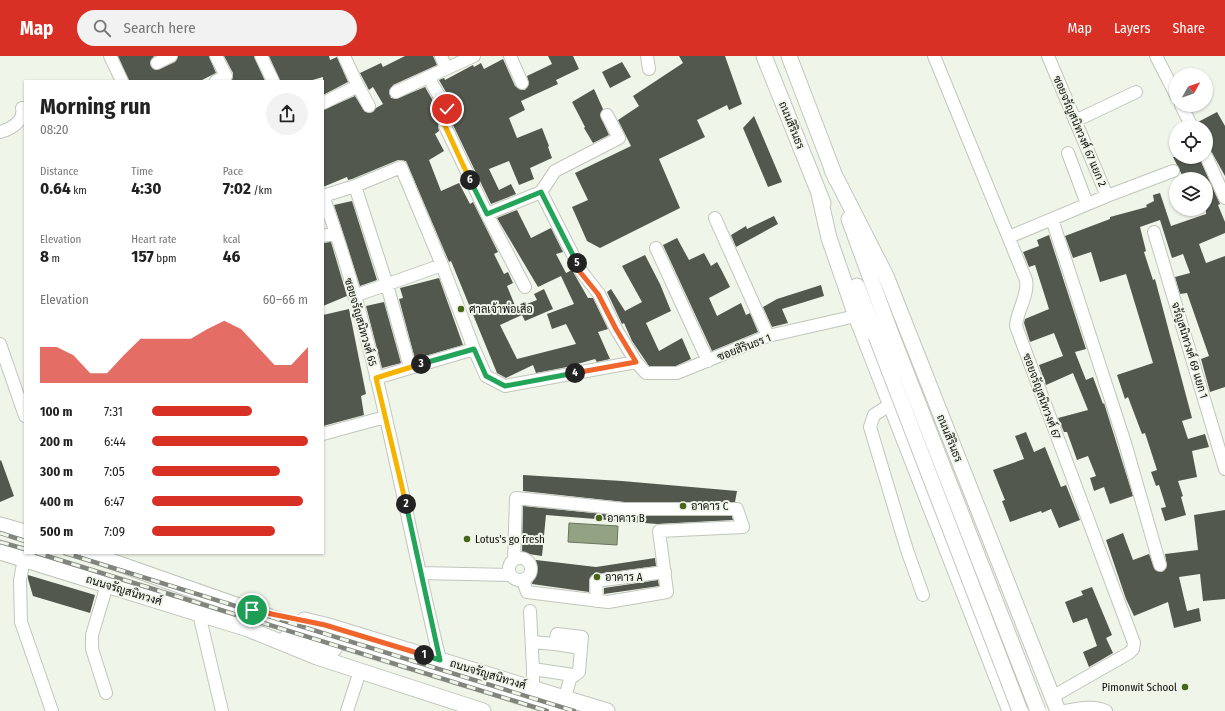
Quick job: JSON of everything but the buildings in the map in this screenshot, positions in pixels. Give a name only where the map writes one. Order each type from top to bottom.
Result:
[{"type":"main road","name":"ถนนสิรินธร","points":[[764,56],[876,336],[1020,711]]},
{"type":"main road","name":"ถนนสิรินธร","points":[[789,56],[890,331],[1038,711]]},
{"type":"main road","name":"ถนนสิรินธร","points":[[832,170],[886,276],[1055,704]]},
{"type":"main road","name":"ถนนสิรินธร","points":[[819,194],[829,238],[856,316],[1010,711]]},
{"type":"main road","points":[[0,525],[24,532]]},
{"type":"main road","name":"ถนนจรัญสนิทวงศ์","points":[[0,552],[248,629],[321,645],[533,711]]},
{"type":"main road","name":"ถนนจรัญสนิทวงศ์","points":[[93,554],[115,558],[324,636],[566,704],[607,711]]},
{"type":"main road","name":"ถนนจรัญสนิทวงศ์","points":[[252,610],[325,625],[533,688],[566,704]]},
{"type":"main road","name":"ถนนจรัญสนิทวงศ์","points":[[248,629],[316,657],[360,671],[459,707],[483,711]]},
{"type":"main road","points":[[995,674],[1013,689],[1022,692],[1031,689],[1037,678],[1039,664]]},
{"type":"street","points":[[110,56],[122,80]]},
{"type":"street","points":[[157,63],[171,56]]},
{"type":"street","points":[[216,56],[226,76],[218,80]]},
{"type":"street","points":[[261,56],[273,80]]},
{"type":"street","points":[[344,56],[369,106]]},
{"type":"street","points":[[441,56],[446,68]]},
{"type":"street","points":[[396,92],[474,56]]},
{"type":"street","points":[[510,56],[522,83]]},
{"type":"street","points":[[647,56],[649,69]]},
{"type":"street","name":"ซอยจรัญสนิทวงศ์ 67","points":[[934,56],[1009,237],[1027,287],[1016,319],[1016,326],[1134,643],[1133,649],[1129,653],[1055,704]]},
{"type":"street","name":"ซอยจรัญสนิทวงศ์ 67 แยก 2","points":[[1009,237],[1107,196],[1048,56]]},
{"type":"street","points":[[1156,56],[1169,81]]},
{"type":"street","points":[[428,76],[447,109],[445,126],[487,214],[525,287]]},
{"type":"street","points":[[324,103],[358,86]]},
{"type":"street","points":[[1075,121],[1136,92]]},
{"type":"street","points":[[0,132],[15,125],[21,119],[23,113],[22,108]]},
{"type":"street","points":[[487,214],[541,192],[555,170],[619,138],[607,115]]},
{"type":"street","points":[[1068,153],[1087,204]]},
{"type":"street","points":[[1210,164],[1225,198]]},
{"type":"street","points":[[324,196],[355,186],[400,167],[442,265],[474,349],[486,376],[505,386],[636,362],[616,329],[598,294],[580,272],[541,192]]},
{"type":"street","points":[[1107,196],[1173,171]]},
{"type":"street","points":[[355,186],[387,285],[410,367]]},
{"type":"street","name":"ซอยจรัญสนิทวงศ์ 65","points":[[324,199],[336,233],[376,378],[440,660]]},
{"type":"street","points":[[715,218],[768,336]]},
{"type":"street","points":[[1052,219],[1125,443],[1160,565]]},
{"type":"street","name":"จรัญสนิทวงศ์ 69 แยก 1","points":[[1154,232],[1225,469]]},
{"type":"street","points":[[324,236],[336,233]]},
{"type":"street","points":[[656,248],[708,361]]},
{"type":"street","points":[[354,296],[442,265]]},
{"type":"street","name":"ซอยสิรินธร 1","points":[[636,362],[646,373],[677,374],[768,336],[856,316]]},
{"type":"street","points":[[0,344],[24,413]]},
{"type":"street","points":[[376,378],[474,349]]},
{"type":"street","points":[[891,404],[874,415],[870,427],[907,550],[923,595]]},
{"type":"street","points":[[324,434],[385,417]]},
{"type":"street","points":[[510,574],[509,568],[514,560],[516,498],[624,509],[737,509],[743,527],[659,531],[667,592],[608,602],[527,592],[523,580]]},
{"type":"street","points":[[24,559],[20,580],[21,622],[52,711]]},
{"type":"street","points":[[421,573],[510,574],[516,579],[523,580],[529,575],[530,565],[524,559],[514,560]]},
{"type":"street","points":[[598,601],[596,581],[665,572]]},
{"type":"street","points":[[106,693],[92,649],[92,635],[107,585]]},
{"type":"street","points":[[530,611],[534,669],[533,688]]},
{"type":"street","points":[[199,614],[222,711]]},
{"type":"street","points":[[532,642],[555,644],[557,634],[582,638],[579,672],[570,679],[566,704]]},
{"type":"street","points":[[534,669],[574,675]]},
{"type":"street","points":[[347,711],[360,671]]},
{"type":"street","points":[[1064,711],[1088,707],[1106,711]]},
{"type":"shaded area","points":[[569,523],[618,526],[617,545],[568,542]]},
{"type":"railway","points":[[0,533],[24,541]]},
{"type":"railway","points":[[0,542],[24,549]]},
{"type":"railway","points":[[40,554],[547,711]]},
{"type":"railway","points":[[68,554],[574,711]]},
{"type":"place","name":"ศาลเจ้าพ่อเสือ","points":[[461,309]]},
{"type":"place","name":"อาคาร C","points":[[683,506]]},
{"type":"place","name":"อาคาร B","points":[[599,518]]},
{"type":"place","name":"Lotus's go fresh","points":[[467,539]]},
{"type":"place","name":"อาคาร A","points":[[597,577]]},
{"type":"place","name":"Pimonwit School","points":[[1185,687]]},
{"type":"route","points":[[252,610],[325,625],[440,660],[376,378],[474,349],[486,376],[505,386],[636,362],[616,329],[598,294],[580,272],[564,236],[541,192],[487,214],[445,126],[444,117],[447,109]]}]
